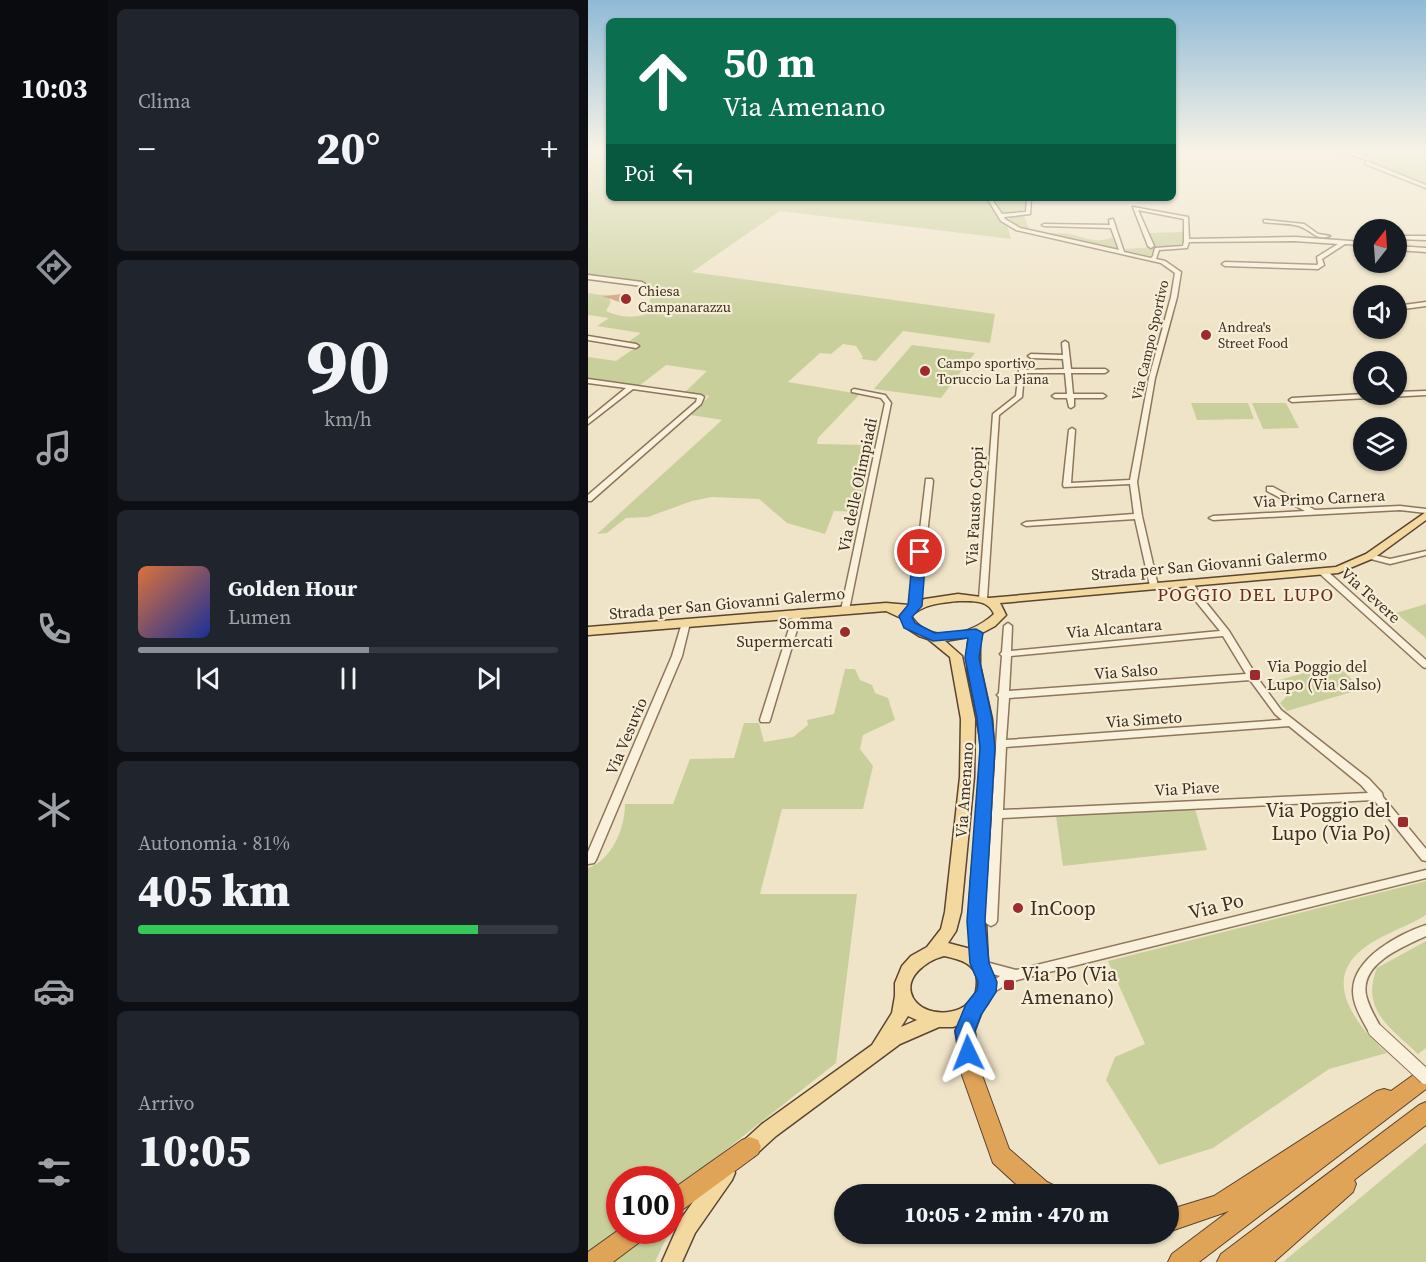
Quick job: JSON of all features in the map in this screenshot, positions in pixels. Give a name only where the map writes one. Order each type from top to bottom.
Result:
[{"type":"highway","points":[[973,1010],[965,1031],[972,1075],[1001,1156],[1032,1184]]},
{"type":"highway","points":[[1179,1218],[1219,1205],[1426,1071]]},
{"type":"highway","points":[[1180,1262],[1426,1077]]},
{"type":"highway","points":[[1229,1262],[1426,1113]]},
{"type":"highway","points":[[1257,1262],[1426,1113]]},
{"type":"highway","points":[[684,1195],[750,1147]]},
{"type":"highway","points":[[594,1262],[618,1244]]},
{"type":"main road","name":"Strada per San Giovanni Galermo","points":[[588,631],[869,608],[910,610],[941,599],[986,600],[1323,572],[1355,564],[1370,556],[1426,513]]},
{"type":"main road","points":[[933,637],[976,633],[995,620],[1000,615],[1000,609],[1005,602],[1015,596]]},
{"type":"main road","points":[[986,600],[1000,609]]},
{"type":"main road","name":"Via Amenano","points":[[910,610],[909,625],[933,637],[956,656],[968,719],[969,748],[953,912],[948,931],[934,950]]},
{"type":"main road","name":"Via Amenano","points":[[976,633],[972,658],[985,718],[987,748],[976,921],[981,964]]},
{"type":"main road","points":[[672,1262],[688,1226],[704,1200],[750,1147],[894,1039],[936,1020],[949,1020],[973,1010],[986,992],[988,982],[981,964],[973,957],[955,950],[934,950],[924,954],[908,968],[902,986],[904,995],[913,1009],[936,1020]]},
{"type":"main road","points":[[870,1056],[900,1014],[904,995]]},
{"type":"street","name":"Via Campo Sportivo","points":[[997,210],[1008,224],[1029,232],[1152,260],[1171,266],[1178,272],[1174,297],[1152,378],[1133,482],[1138,516],[1154,586]]},
{"type":"street","points":[[1001,216],[1028,213],[1028,210]]},
{"type":"street","points":[[1136,210],[1151,246]]},
{"type":"street","points":[[1145,210],[1186,218],[1185,247],[1157,249],[1155,258],[1152,260]]},
{"type":"street","points":[[1111,220],[1122,253]]},
{"type":"street","points":[[1266,220],[1302,225],[1320,235],[1353,241]]},
{"type":"street","points":[[1044,225],[1113,227]]},
{"type":"street","points":[[1407,237],[1426,238]]},
{"type":"street","points":[[1187,241],[1295,239],[1346,243]]},
{"type":"street","points":[[1225,264],[1318,267],[1321,265],[1319,259],[1322,255],[1353,241]]},
{"type":"street","points":[[1407,249],[1426,250]]},
{"type":"street","points":[[588,277],[642,284]]},
{"type":"street","points":[[1407,307],[1426,304]]},
{"type":"street","points":[[588,338],[636,346]]},
{"type":"street","points":[[1065,343],[1071,406]]},
{"type":"street","points":[[1031,356],[1066,357]]},
{"type":"street","points":[[1068,370],[1105,371]]},
{"type":"street","name":"Via Fausto Coppi","points":[[986,600],[996,414],[1019,397],[1021,371],[1068,370]]},
{"type":"street","points":[[588,381],[701,397],[699,403],[588,499]]},
{"type":"street","points":[[588,422],[633,387]]},
{"type":"street","name":"Via delle Olimpiadi","points":[[845,610],[888,403],[883,396],[854,391]]},
{"type":"street","points":[[1407,394],[1426,393]]},
{"type":"street","points":[[1055,396],[1102,396]]},
{"type":"street","points":[[1292,400],[1353,396]]},
{"type":"street","points":[[1072,429],[1067,485],[1133,482]]},
{"type":"street","points":[[910,610],[929,482]]},
{"type":"street","points":[[1270,489],[1315,513]]},
{"type":"street","name":"Via Primo Carnera","points":[[1213,518],[1400,508],[1426,513]]},
{"type":"street","points":[[1026,524],[1138,516]]},
{"type":"street","points":[[1370,556],[1390,562],[1426,553]]},
{"type":"street","name":"Via Tevere","points":[[1323,572],[1426,666]]},
{"type":"street","points":[[1189,583],[1197,597],[1226,633],[1278,712],[1288,723],[1339,759],[1378,796],[1399,827],[1426,856]]},
{"type":"street","points":[[765,720],[798,614]]},
{"type":"street","name":"Via Vesuvio","points":[[590,860],[676,656],[686,623]]},
{"type":"street","points":[[991,921],[1002,695],[1008,626]]},
{"type":"street","name":"Via Alcantara","points":[[1005,654],[1226,633]]},
{"type":"street","name":"Via Salso","points":[[1002,695],[1253,677]]},
{"type":"street","name":"Via Simeto","points":[[1001,744],[1288,723]]},
{"type":"street","name":"Via Piave","points":[[996,814],[1378,796]]},
{"type":"street","name":"Via Po","points":[[1016,975],[1426,874]]},
{"type":"street","points":[[1426,930],[1381,953],[1362,970],[1358,990],[1360,1002],[1375,1030],[1426,1077]]},
{"type":"street","points":[[981,964],[994,971],[1016,975]]},
{"type":"street","points":[[986,992],[1003,980],[1016,975]]},
{"type":"green space","points":[[588,210],[996,210],[1007,225],[1011,239],[780,211],[692,272],[995,314],[990,343],[903,331],[876,361],[861,359],[863,357],[856,346],[843,344],[831,354],[820,353],[788,382],[860,394],[818,438],[817,444],[871,445],[859,512],[834,511],[825,534],[787,523],[759,499],[712,497],[692,501],[648,517],[626,518],[607,533],[597,534],[722,420],[691,415],[709,396],[684,393],[707,371],[666,365],[639,386],[588,379],[588,357],[616,361],[639,345],[628,342],[641,333],[597,326],[609,318],[588,315],[588,293],[608,296],[611,302],[606,311],[618,315],[632,317],[645,315],[655,308],[650,303],[650,298],[644,294],[651,284],[588,275]]},
{"type":"green space","points":[[999,210],[1027,210],[1027,210],[1002,214]]},
{"type":"green space","points":[[1013,216],[1024,216],[1031,230],[1007,220]]},
{"type":"green space","points":[[1036,231],[1069,234],[1095,240],[1112,237],[1117,249],[1079,243]]},
{"type":"green space","points":[[1184,232],[1184,245],[1154,249],[1151,256],[1124,249],[1155,247],[1149,233]]},
{"type":"green space","name":"Campo sportivo Toruccio La Piana","points":[[912,345],[975,353],[941,398],[874,389]]},
{"type":"green space","points":[[1191,403],[1248,403],[1254,419],[1197,420]]},
{"type":"green space","points":[[1252,403],[1286,403],[1299,428],[1263,429]]},
{"type":"green space","points":[[1426,604],[1426,638],[1396,613]]},
{"type":"green space","points":[[1336,664],[1362,689],[1287,711],[1280,703],[1286,697],[1272,682]]},
{"type":"green space","points":[[845,669],[855,669],[860,680],[872,685],[875,693],[888,698],[895,720],[863,735],[860,749],[873,766],[863,809],[782,809],[760,894],[857,894],[836,1063],[684,1183],[684,1166],[606,1166],[606,1241],[588,1255],[588,868],[604,858],[616,842],[623,823],[625,804],[673,804],[690,759],[734,758],[744,723],[759,723],[764,742],[793,737],[808,725],[807,720],[834,714]]},
{"type":"green space","points":[[1195,809],[1207,850],[1063,866],[1056,816]]},
{"type":"green space","points":[[1426,881],[1426,915],[1364,948],[1348,967],[1344,980],[1345,994],[1350,1008],[1367,1033],[1387,1053],[1329,1069],[1213,1148],[1159,1165],[1106,1080],[1115,1057],[1145,1044],[1108,961]]},
{"type":"green space","points":[[1426,941],[1426,1048],[1418,1054],[1381,1017],[1372,996],[1377,968]]},
{"type":"green space","points":[[1426,1143],[1426,1262],[1283,1262]]},
{"type":"green space","points":[[628,1244],[663,1244],[655,1262],[605,1262]]},
{"type":"building","points":[[629,295],[630,301],[625,304],[602,296]]},
{"type":"place","name":"Chiesa Campanarazzu","points":[[626,299]]},
{"type":"place","name":"Andrea's Street Food","points":[[1206,335]]},
{"type":"place","name":"Campo sportivo Toruccio La Piana","points":[[925,371]]},
{"type":"place","name":"Somma Supermercati","points":[[845,632]]},
{"type":"place","name":"Via Poggio del Lupo (Via Salso)","points":[[1255,675]]},
{"type":"place","name":"Via Poggio del Lupo (Via Po)","points":[[1403,822]]},
{"type":"place","name":"InCoop","points":[[1018,908]]},
{"type":"place","name":"Via Po (Via Amenano)","points":[[1009,985]]},
{"type":"district","name":"POGGIO DEL LUPO","points":[[1246,595]]},
{"type":"route","points":[[920,552],[915,606],[909,609],[905,616],[909,625],[933,637],[976,633],[972,658],[985,718],[987,748],[976,921],[980,963],[988,982],[986,992],[981,1002],[973,1010],[965,1031],[968,1053]]}]
